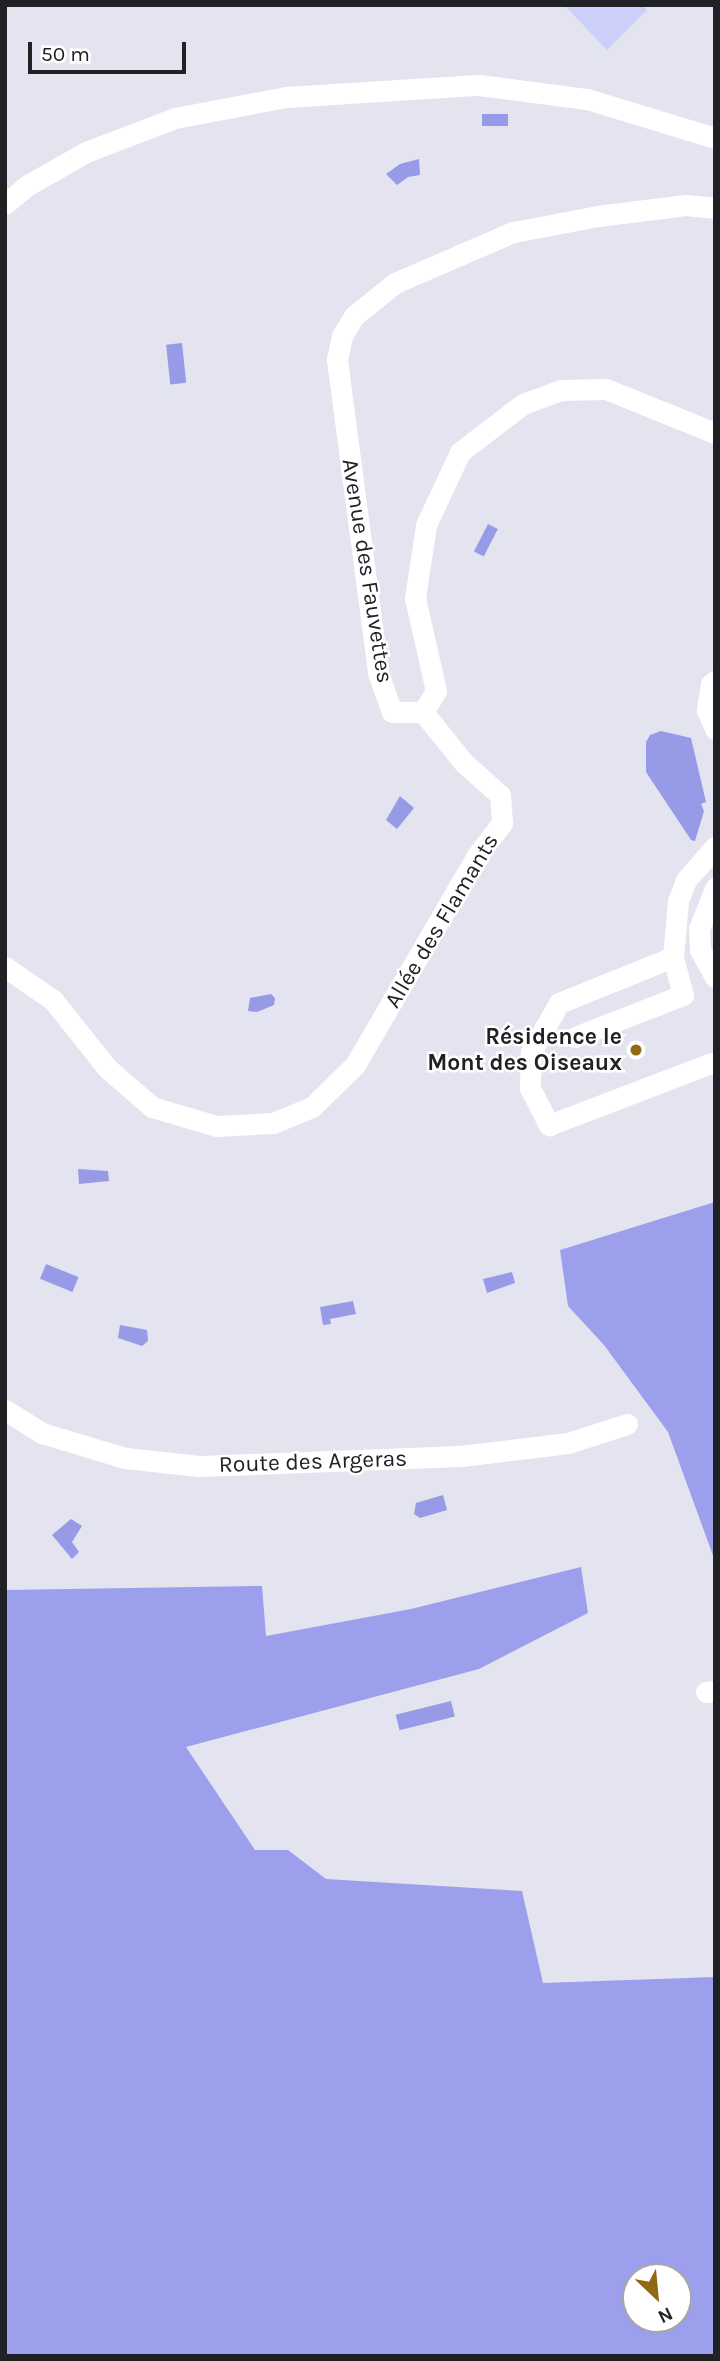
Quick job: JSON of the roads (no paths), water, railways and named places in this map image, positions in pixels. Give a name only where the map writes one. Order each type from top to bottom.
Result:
[{"type":"street","points":[[5,204],[28,186],[86,152],[175,118],[286,97],[479,85],[587,99],[715,138]]},
{"type":"street","name":"Avenue des Fauvettes","points":[[715,208],[686,205],[598,216],[513,233],[395,283],[354,316],[337,360],[379,673],[392,712],[423,712],[436,691],[415,598],[426,525],[460,453],[523,404],[561,390],[606,389],[715,433]]},
{"type":"street","points":[[715,681],[711,684],[707,710],[715,729]]},
{"type":"street","name":"Allée des Flamants","points":[[5,967],[53,1000],[107,1068],[152,1107],[216,1126],[273,1123],[312,1107],[355,1065],[476,857],[502,823],[499,795],[464,763],[423,712]]},
{"type":"street","points":[[575,1037],[683,995],[673,957],[678,901],[687,880],[715,847]]},
{"type":"street","points":[[715,888],[699,929],[700,950],[715,977]]},
{"type":"street","points":[[673,957],[559,1003],[531,1052],[530,1088],[549,1125],[711,1063]]},
{"type":"street","name":"Route des Argeras","points":[[5,1410],[42,1433],[125,1458],[200,1466],[461,1456],[568,1443],[627,1424]]},
{"type":"place","name":"Résidence le Mont des Oiseaux","points":[[636,1050]]}]
